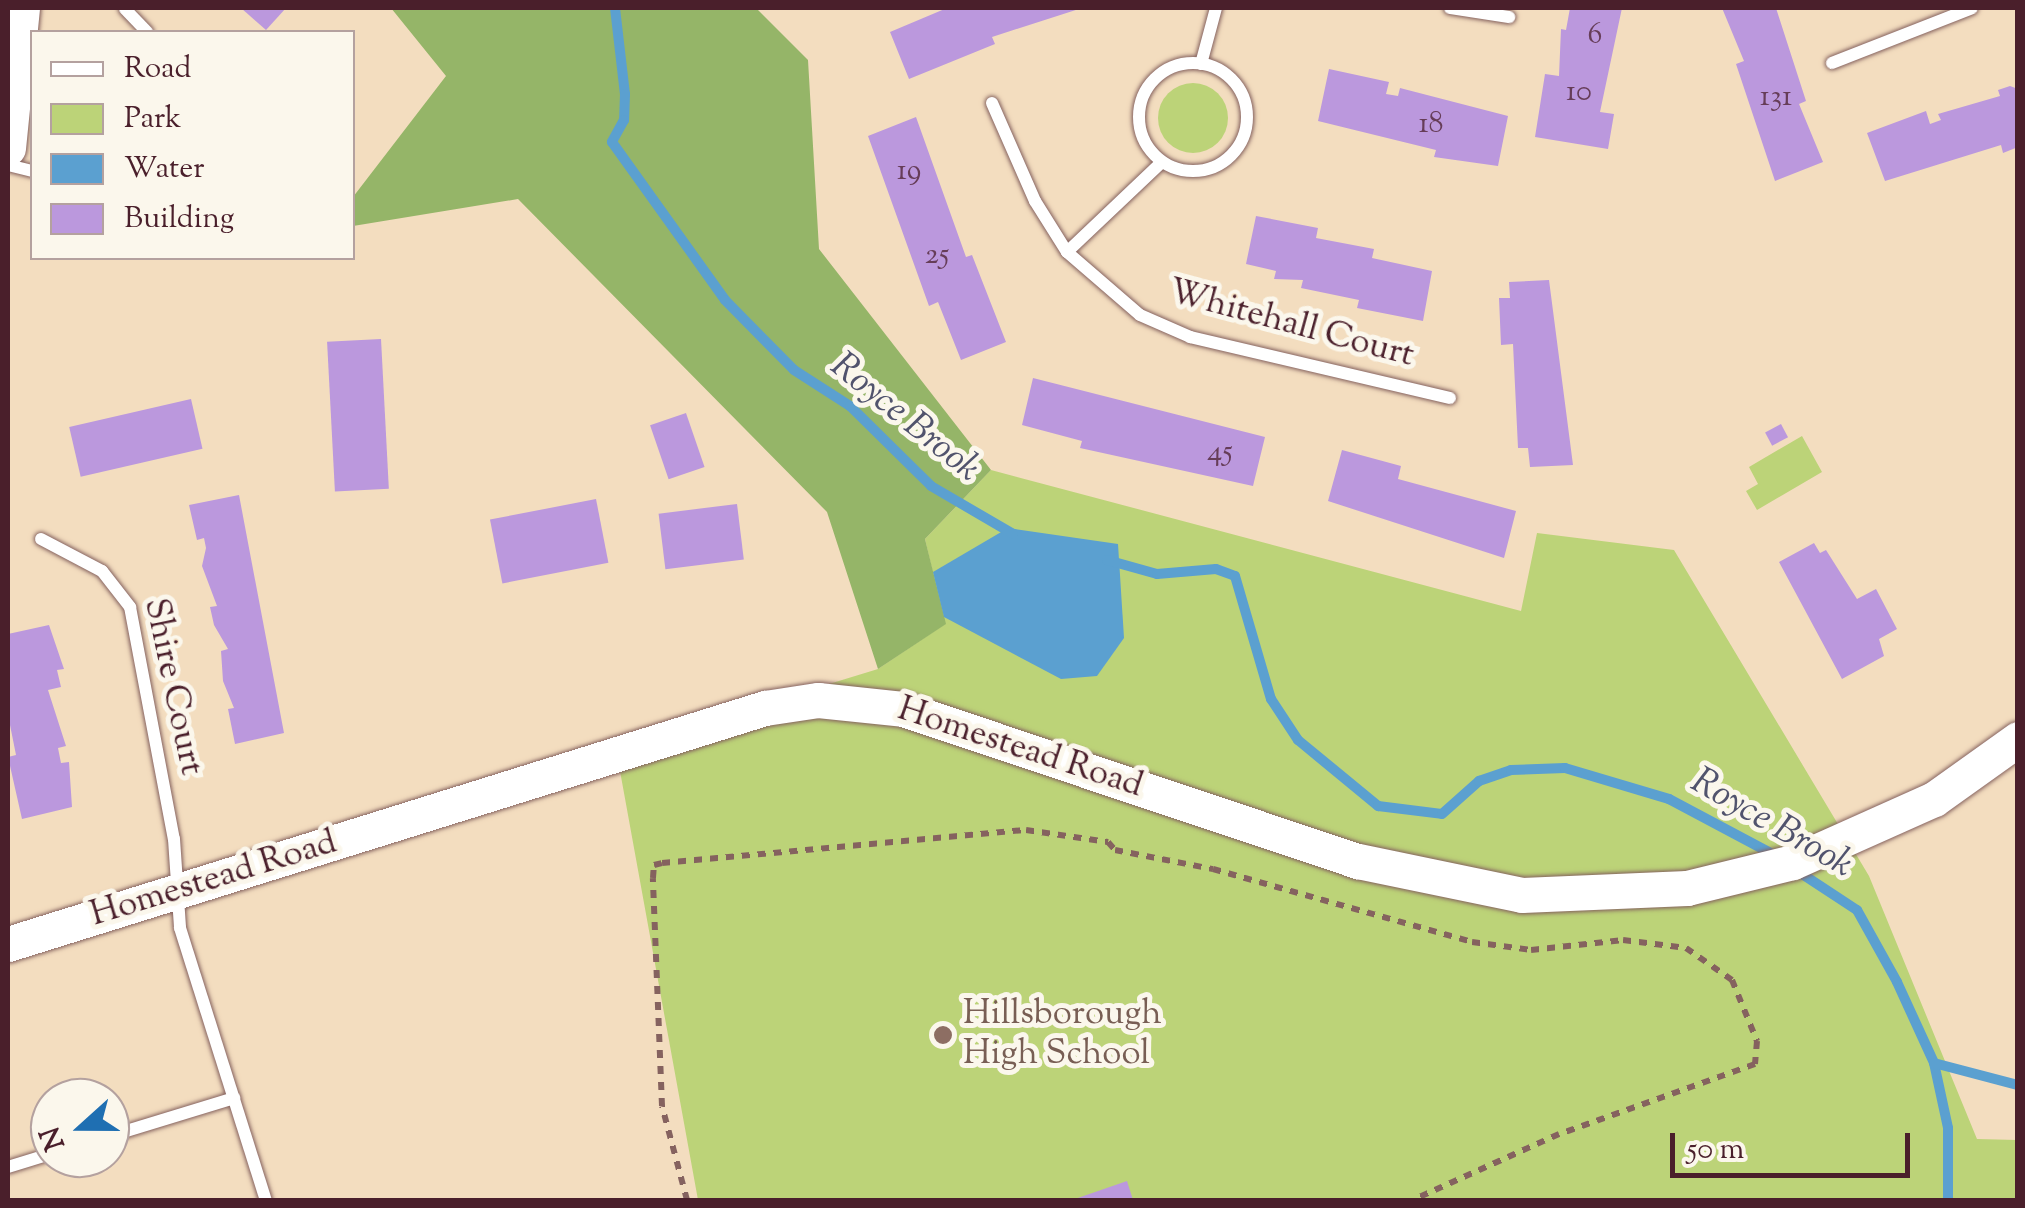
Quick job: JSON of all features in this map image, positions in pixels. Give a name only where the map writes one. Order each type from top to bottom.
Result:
[{"type":"street","points":[[8,148],[22,8]]},
{"type":"street","name":"Homestead Road","points":[[8,944],[765,708],[818,700],[862,702],[947,721],[1358,861],[1467,888],[1592,897],[1687,888],[1793,862],[1868,833],[1934,799],[2018,739]]},
{"type":"lane","points":[[124,8],[146,30]]},
{"type":"lane","points":[[1200,64],[1216,8]]},
{"type":"lane","points":[[1450,8],[1509,17]]},
{"type":"lane","points":[[1832,64],[1972,8]]},
{"type":"lane","points":[[1200,64],[1238,86],[1248,122],[1232,156],[1198,172],[1162,162],[1142,136],[1141,102],[1159,74],[1200,64]]},
{"type":"lane","name":"Whitehall Court","points":[[992,102],[1034,201],[1067,252],[1140,314],[1190,337],[1450,398]]},
{"type":"lane","points":[[1067,252],[1162,162]]},
{"type":"lane","name":"Shire Court","points":[[41,539],[102,570],[130,607],[174,839],[180,928],[266,1200]]},
{"type":"lane","points":[[130,1130],[234,1098]]},
{"type":"path","points":[[687,1200],[662,1106],[653,878],[654,865],[662,862],[1026,830],[1108,842],[1116,850],[1213,870],[1472,942],[1530,950],[1623,940],[1686,948],[1732,980],[1757,1042],[1754,1064],[1559,1134],[1413,1200]]},
{"type":"green space","points":[[391,8],[756,8],[808,60],[819,249],[991,470],[925,539],[946,624],[878,669],[827,512],[518,199],[355,226],[355,194],[446,76]]},
{"type":"green space","points":[[1193,83],[1218,93],[1228,118],[1218,143],[1193,153],[1168,143],[1158,118],[1168,93]]},
{"type":"green space","points":[[1802,436],[1822,472],[1757,510],[1746,491],[1758,484],[1749,467]]},
{"type":"green space","points":[[991,470],[1521,611],[1537,533],[1674,550],[1869,876],[1977,1139],[2017,1140],[2017,1200],[698,1200],[616,749],[878,669],[945,624],[925,539]]},
{"type":"water","points":[[1008,528],[1118,544],[1124,638],[1097,676],[1061,679],[944,617],[933,572]]},
{"type":"building","points":[[241,8],[286,8],[266,30]]},
{"type":"building","points":[[947,8],[1082,8],[992,37],[995,44],[909,79],[890,32]]},
{"type":"building","points":[[1570,8],[1622,8],[1600,112],[1614,114],[1608,149],[1535,137],[1545,74],[1559,76],[1561,29],[1566,30]]},
{"type":"building","points":[[1722,8],[1776,8],[1806,101],[1799,104],[1823,162],[1775,181],[1736,64],[1744,61]]},
{"type":"building","points":[[1329,69],[1389,82],[1386,94],[1398,96],[1400,88],[1508,116],[1498,166],[1434,157],[1436,150],[1318,121]]},
{"type":"building","points":[[2010,86],[2018,89],[2018,147],[2003,153],[2001,145],[1885,181],[1867,133],[1926,111],[1930,124],[1941,120],[1938,114],[2000,96],[1998,90]]},
{"type":"building","points":[[916,117],[966,257],[972,255],[1006,342],[961,360],[938,302],[929,306],[868,136]]},
{"type":"building","points":[[1256,216],[1318,228],[1316,238],[1374,249],[1372,258],[1432,271],[1423,321],[1357,308],[1359,300],[1301,288],[1303,280],[1274,279],[1276,271],[1246,264]]},
{"type":"building","points":[[1549,280],[1573,465],[1530,467],[1528,448],[1518,448],[1513,344],[1501,345],[1499,298],[1510,298],[1509,282]]},
{"type":"building","points":[[381,339],[389,489],[335,492],[327,342]]},
{"type":"building","points":[[1033,378],[1265,437],[1253,486],[1080,448],[1082,441],[1022,425]]},
{"type":"building","points":[[191,399],[202,449],[81,477],[69,427]]},
{"type":"building","points":[[686,413],[705,467],[669,479],[650,425]]},
{"type":"building","points":[[1781,424],[1788,437],[1772,446],[1765,432]]},
{"type":"building","points":[[1342,450],[1401,466],[1398,479],[1516,511],[1504,558],[1328,501]]},
{"type":"building","points":[[239,495],[284,733],[235,744],[228,709],[234,708],[223,681],[221,651],[228,649],[214,625],[210,607],[217,606],[202,566],[204,538],[197,540],[189,505]]},
{"type":"building","points":[[596,499],[608,563],[502,583],[490,520]]},
{"type":"building","points":[[737,504],[744,560],[665,569],[659,514]]},
{"type":"building","points":[[1814,543],[1820,553],[1826,550],[1857,599],[1876,589],[1897,629],[1879,639],[1884,656],[1842,679],[1779,562]]},
{"type":"building","points":[[49,625],[64,669],[57,670],[61,687],[48,690],[66,746],[58,748],[61,763],[69,762],[72,807],[22,819],[8,757],[16,755],[8,715],[8,634]]},
{"type":"building","points":[[1127,1181],[1133,1200],[1072,1200]]},
{"type":"waterway","name":"Royce Brook","points":[[615,8],[625,94],[624,120],[612,142],[725,300],[794,370],[850,406],[931,486],[1013,534]]},
{"type":"waterway","name":"Royce Brook","points":[[1107,560],[1157,574],[1216,569],[1235,576],[1271,699],[1298,740],[1378,806],[1442,814],[1479,781],[1511,770],[1565,768],[1669,799],[1778,857]]},
{"type":"waterway","name":"Royce Brook","points":[[1796,870],[1857,910],[1897,982],[1934,1063],[1948,1128],[1948,1200]]},
{"type":"waterway","points":[[1934,1063],[2018,1085]]},
{"type":"place","name":"Hillsborough High School","points":[[943,1035]]}]
